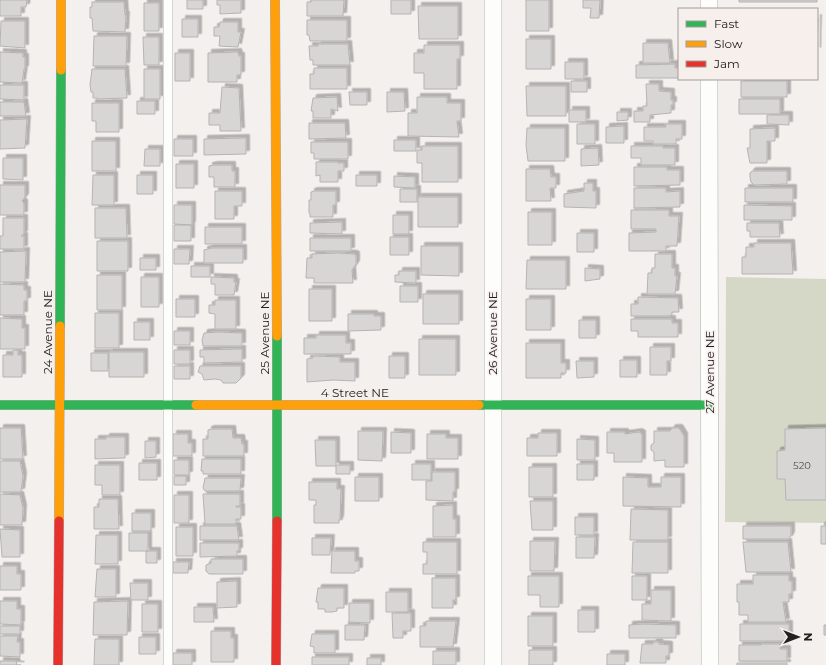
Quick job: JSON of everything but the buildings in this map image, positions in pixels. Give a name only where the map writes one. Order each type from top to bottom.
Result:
[{"type":"street","name":"24 Avenue NE","points":[[58,665],[61,0]]},
{"type":"street","name":"25 Avenue NE","points":[[275,0],[278,405],[276,665]]},
{"type":"street","name":"26 Avenue NE","points":[[493,0],[493,665]]},
{"type":"street","name":"27 Avenue NE","points":[[710,80],[710,665]]},
{"type":"street","name":"4 Street NE","points":[[0,405],[710,405]]},
{"type":"lane","points":[[168,0],[168,665]]},
{"type":"green space","points":[[726,277],[826,279],[826,523],[725,522]]},
{"type":"traffic: fast","points":[[60,326],[61,70]]},
{"type":"traffic: fast","points":[[277,336],[277,521]]},
{"type":"traffic: fast","points":[[0,405],[196,405]]},
{"type":"traffic: fast","points":[[479,405],[710,405]]},
{"type":"traffic: slow","points":[[61,0],[61,70]]},
{"type":"traffic: slow","points":[[275,0],[277,336]]},
{"type":"traffic: slow","points":[[59,521],[60,326]]},
{"type":"traffic: slow","points":[[196,405],[479,405]]},
{"type":"traffic: jam","points":[[58,665],[59,521]]},
{"type":"traffic: jam","points":[[276,665],[277,521]]}]
